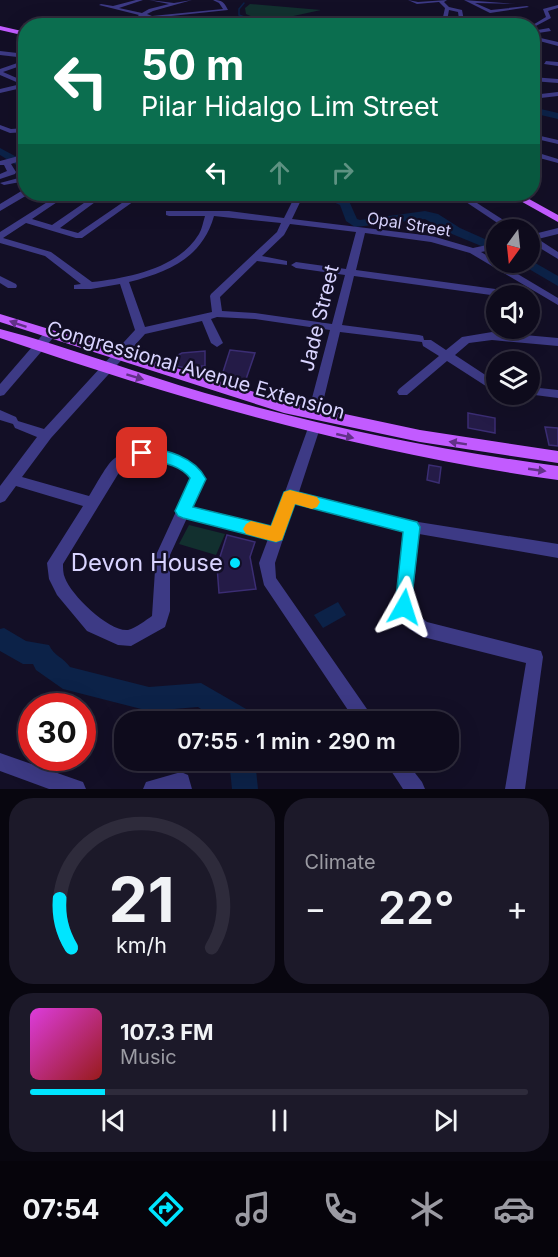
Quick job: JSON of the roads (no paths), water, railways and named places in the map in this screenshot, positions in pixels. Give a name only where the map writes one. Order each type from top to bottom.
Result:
[{"type":"main road","points":[[0,28],[18,32]]},
{"type":"main road","points":[[526,201],[558,219]]},
{"type":"main road","name":"Congressional Avenue Extension","points":[[0,318],[119,357],[251,405]]},
{"type":"main road","name":"Congressional Avenue Extension","points":[[0,333],[108,369],[313,421],[426,453],[558,473]]},
{"type":"main road","name":"Congressional Avenue Extension","points":[[313,421],[558,457]]},
{"type":"street","points":[[94,2],[120,0]]},
{"type":"street","points":[[111,8],[141,0]]},
{"type":"street","points":[[151,0],[182,4]]},
{"type":"street","points":[[139,18],[149,12],[182,4],[189,0]]},
{"type":"street","points":[[102,2],[111,8],[142,16],[226,9],[221,2],[215,0]]},
{"type":"street","points":[[410,0],[417,3],[443,0],[447,8],[445,18]]},
{"type":"street","points":[[467,1],[504,3],[527,7],[490,12],[467,1]]},
{"type":"street","points":[[548,2],[558,4]]},
{"type":"street","points":[[540,25],[549,17],[545,10],[558,4]]},
{"type":"street","points":[[149,12],[211,7]]},
{"type":"street","points":[[447,8],[460,11],[462,18]]},
{"type":"street","points":[[540,31],[549,30]]},
{"type":"street","points":[[540,39],[558,36]]},
{"type":"street","points":[[540,39],[558,44]]},
{"type":"street","points":[[0,53],[18,55]]},
{"type":"street","points":[[546,63],[558,64]]},
{"type":"street","points":[[0,72],[18,65]]},
{"type":"street","points":[[0,72],[18,82]]},
{"type":"street","points":[[540,80],[558,81]]},
{"type":"street","points":[[0,91],[18,86]]},
{"type":"street","points":[[540,95],[558,94]]},
{"type":"street","points":[[0,127],[10,131],[18,130]]},
{"type":"street","points":[[540,138],[558,142]]},
{"type":"street","points":[[540,155],[558,161]]},
{"type":"street","points":[[0,177],[12,172],[13,160]]},
{"type":"street","points":[[0,185],[18,179]]},
{"type":"street","points":[[0,208],[18,197]]},
{"type":"street","points":[[0,238],[54,201]]},
{"type":"street","points":[[54,228],[92,201]]},
{"type":"street","points":[[25,220],[79,236],[130,201]]},
{"type":"street","points":[[217,342],[211,315],[215,296],[281,233],[297,201]]},
{"type":"street","points":[[469,201],[498,219]]},
{"type":"street","name":"Opal Street","points":[[168,213],[210,214],[432,239],[473,251],[556,301]]},
{"type":"street","points":[[78,287],[124,281],[160,268],[188,251],[205,232],[210,214]]},
{"type":"street","name":"Jade Street","points":[[358,711],[269,580],[267,563],[313,421],[361,231]]},
{"type":"street","points":[[540,236],[558,231]]},
{"type":"street","points":[[0,238],[48,254],[91,286]]},
{"type":"street","points":[[540,244],[558,256]]},
{"type":"street","points":[[473,251],[486,248]]},
{"type":"street","points":[[256,258],[284,263]]},
{"type":"street","points":[[296,266],[486,291]]},
{"type":"street","points":[[0,279],[12,286]]},
{"type":"street","points":[[124,281],[141,331]]},
{"type":"street","points":[[540,298],[556,301]]},
{"type":"street","points":[[0,497],[46,435],[141,331],[211,315],[257,316],[423,341],[486,381]]},
{"type":"street","points":[[0,392],[49,335]]},
{"type":"street","points":[[403,392],[466,340],[480,336],[558,342]]},
{"type":"street","points":[[540,392],[558,394]]},
{"type":"street","points":[[10,420],[46,435]]},
{"type":"street","points":[[142,453],[155,454],[191,467],[198,479],[183,511],[163,555],[162,610],[159,621],[131,638],[118,638],[93,625],[63,590],[57,579],[55,563],[118,462],[142,453]]},
{"type":"street","points":[[13,480],[92,503]]},
{"type":"street","points":[[290,496],[412,527],[558,551]]},
{"type":"street","points":[[183,511],[276,535]]},
{"type":"street","points":[[412,527],[404,607],[415,623],[423,628],[535,657],[515,789]]},
{"type":"street","points":[[0,762],[76,789]]},
{"type":"street","points":[[401,771],[415,789]]},
{"type":"street","points":[[153,789],[181,782],[182,789]]},
{"type":"water","points":[[338,602],[346,615],[323,628],[314,615]]},
{"type":"waterway","points":[[244,3],[239,9],[239,15],[247,18]]},
{"type":"waterway","points":[[540,112],[558,116]]},
{"type":"waterway","points":[[0,151],[18,160]]},
{"type":"waterway","points":[[340,201],[345,203],[352,221],[359,224],[425,215],[434,217],[456,231],[486,244]]},
{"type":"waterway","points":[[540,272],[558,282]]},
{"type":"waterway","points":[[0,640],[4,639],[23,652],[41,653],[44,662],[57,669],[63,677],[149,699],[201,695],[226,711]]},
{"type":"waterway","points":[[243,771],[245,789]]},
{"type":"place","name":"Devon House","points":[[235,563]]}]
